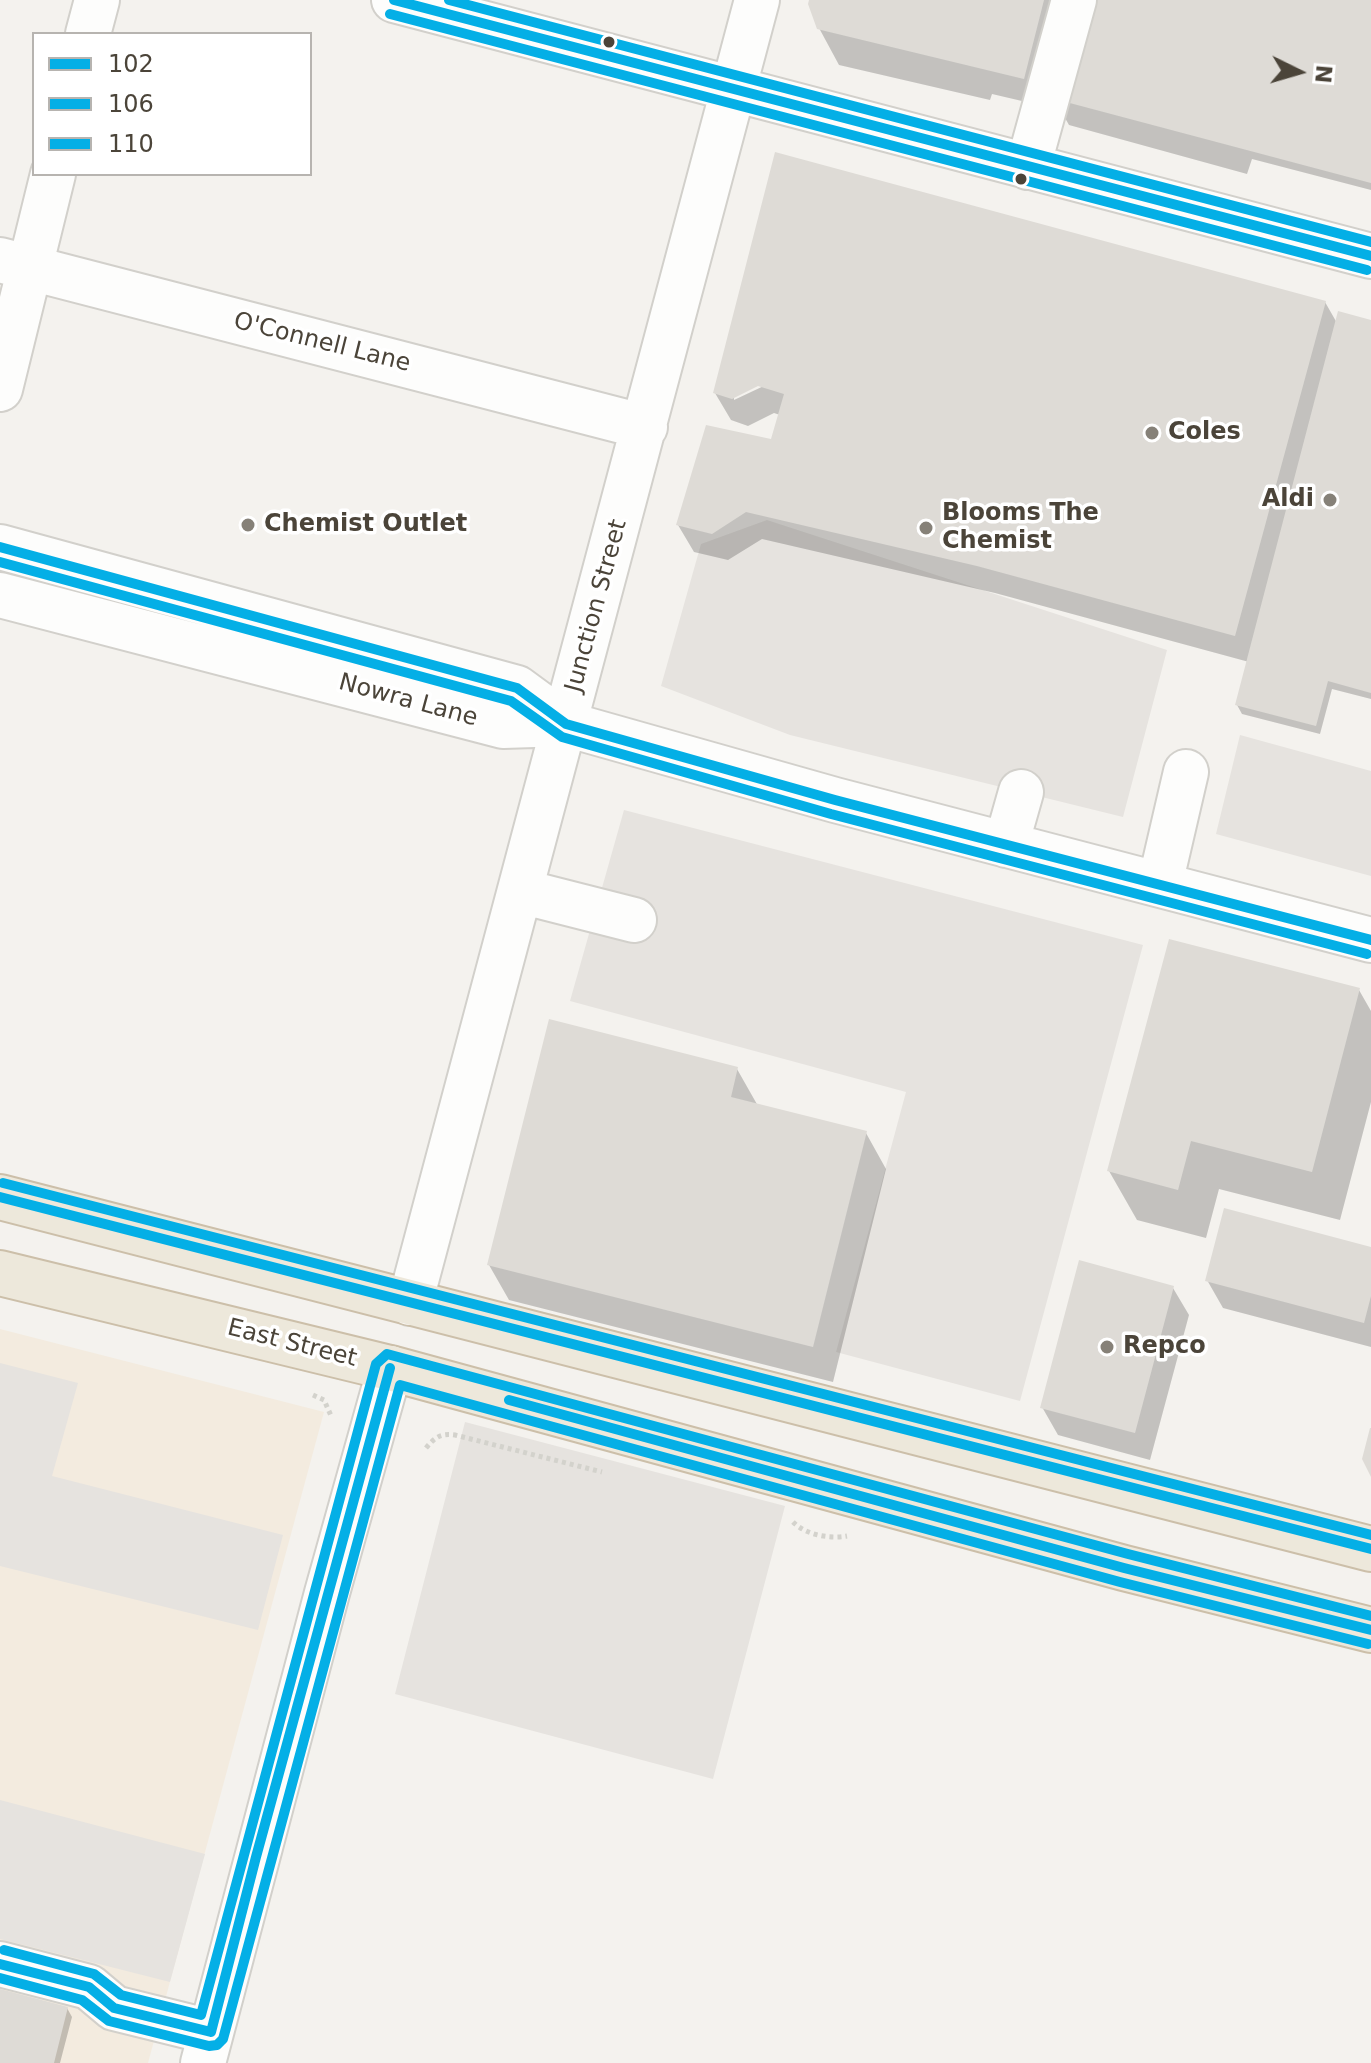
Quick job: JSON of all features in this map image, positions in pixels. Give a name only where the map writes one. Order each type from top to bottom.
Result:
[{"type":"highway","points":[[0,1197],[1371,1549]]},
{"type":"highway","name":"East Street","points":[[0,1273],[390,1368],[1124,1568],[1371,1630]]},
{"type":"street","points":[[89,32],[97,0]]},
{"type":"street","name":"Junction Street","points":[[410,1303],[757,0]]},
{"type":"street","points":[[1028,167],[1074,0]]},
{"type":"street","points":[[418,3],[732,89],[1371,256]]},
{"type":"street","points":[[0,389],[15,264],[52,176]]},
{"type":"street","name":"O'Connell Lane","points":[[15,264],[645,427]]},
{"type":"street","name":"Nowra Lane","points":[[0,547],[517,688],[566,724]]},
{"type":"street","name":"Nowra Lane","points":[[0,595],[503,726],[566,724]]},
{"type":"street","points":[[566,724],[835,800],[1371,940]]},
{"type":"street","points":[[1160,884],[1186,772]]},
{"type":"street","points":[[1006,845],[1021,792]]},
{"type":"street","points":[[520,891],[634,920]]},
{"type":"street","points":[[0,1964],[89,1987],[114,2008],[207,2048],[390,1368]]},
{"type":"path","points":[[313,1395],[324,1400],[333,1427]]},
{"type":"shaded area","points":[[767,520],[1167,650],[1123,817],[790,735],[661,686],[701,544]]},
{"type":"shaded area","points":[[1240,735],[1371,771],[1371,876],[1216,834]]},
{"type":"shaded area","points":[[624,810],[1143,945],[1020,1401],[836,1352],[906,1092],[570,1001]]},
{"type":"shaded area","points":[[0,1329],[324,1412],[148,2063],[0,2063]]},
{"type":"shaded area","points":[[0,1363],[78,1383],[52,1476],[283,1535],[258,1630],[0,1566]]},
{"type":"shaded area","points":[[465,1422],[785,1506],[713,1779],[395,1694]]},
{"type":"shaded area","points":[[0,1800],[205,1854],[170,1982],[0,1939]]},
{"type":"building","points":[[809,0],[1044,0],[1024,79],[817,29]]},
{"type":"building","points":[[1077,0],[1371,0],[1371,183],[1051,98]]},
{"type":"building","points":[[775,152],[1326,301],[1235,636],[977,566],[746,512],[712,534],[676,525],[706,425],[771,439],[784,394],[758,386],[732,399],[713,393]]},
{"type":"building","name":"Aldi","points":[[1338,311],[1371,320],[1371,693],[1328,681],[1316,726],[1235,705]]},
{"type":"building","points":[[1169,939],[1360,988],[1312,1172],[1191,1141],[1178,1190],[1107,1171]]},
{"type":"building","points":[[549,1019],[738,1067],[731,1097],[867,1131],[813,1347],[487,1265]]},
{"type":"building","points":[[1224,1208],[1371,1247],[1371,1296],[1364,1323],[1205,1281]]},
{"type":"building","name":"Repco","points":[[1079,1260],[1174,1286],[1135,1433],[1040,1408]]},
{"type":"building","points":[[1371,1428],[1371,1477],[1362,1459]]},
{"type":"building","points":[[0,1989],[68,2007],[54,2063],[0,2063]]},
{"type":"transit line","name":"102","points":[[394,0],[1371,256]]},
{"type":"transit line","name":"110","points":[[449,0],[1371,242]]},
{"type":"transit line","name":"106","points":[[390,14],[1367,270]]},
{"type":"transit line","name":"102","points":[[0,547],[517,688],[566,724],[835,800],[1371,940]]},
{"type":"transit line","name":"106","points":[[0,562],[511,701],[562,737],[831,814],[1367,954]]},
{"type":"transit line","name":"110","points":[[3,1183],[1371,1535]]},
{"type":"transit line","name":"102","points":[[0,1197],[1371,1549]]},
{"type":"transit line","name":"110","points":[[4,1950],[94,1974],[121,1995],[201,2015],[376,1364],[387,1354],[1128,1554],[1371,1616]]},
{"type":"transit line","name":"102","points":[[211,2032],[390,1368]]},
{"type":"transit line","name":"106","points":[[0,1978],[82,2000],[109,2021],[209,2046],[217,2045],[223,2039],[400,1385],[1120,1582],[1368,1644]]},
{"type":"transit line","name":"102","points":[[509,1400],[1124,1568],[1371,1630]]},
{"type":"transit line","name":"102","points":[[0,1964],[89,1987],[114,2008],[211,2032]]},
{"type":"place","name":"Coles","points":[[1152,433]]},
{"type":"place","name":"Aldi","points":[[1330,500]]},
{"type":"place","name":"Chemist Outlet","points":[[248,525]]},
{"type":"place","name":"Blooms The Chemist","points":[[926,528]]},
{"type":"place","name":"Repco","points":[[1107,1347]]}]
